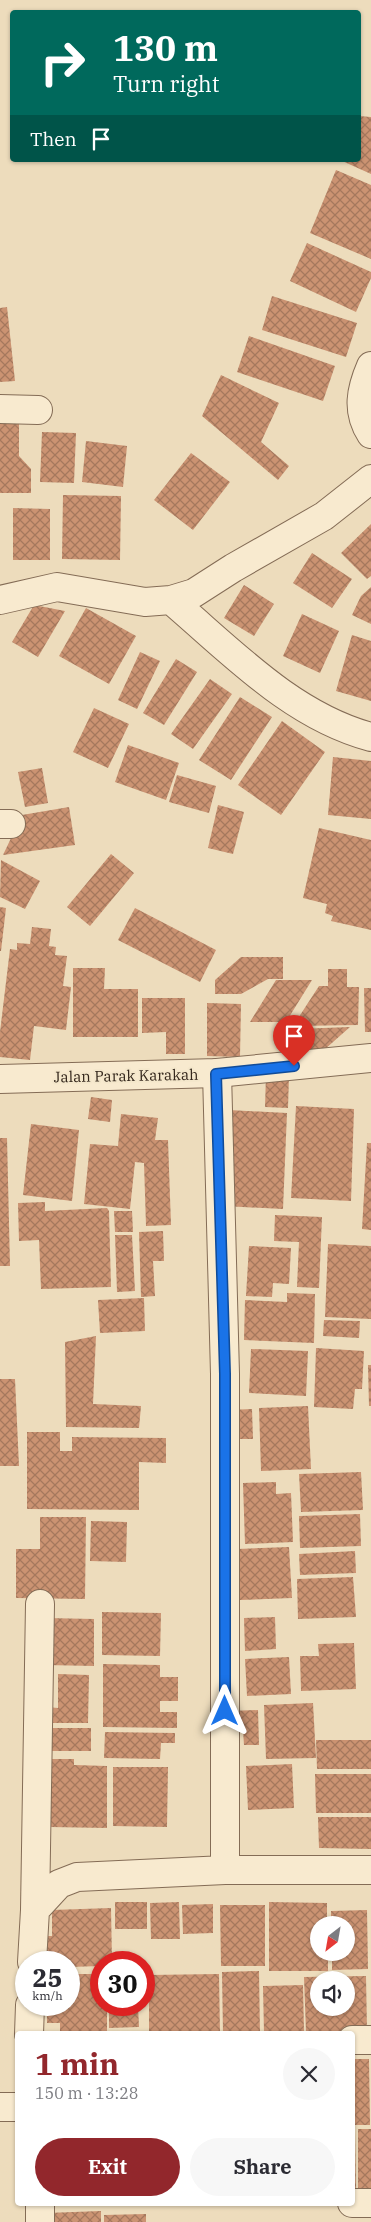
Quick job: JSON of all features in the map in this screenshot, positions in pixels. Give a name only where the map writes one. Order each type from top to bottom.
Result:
[{"type":"street","points":[[371,366],[363,384],[360,400],[364,424],[371,434]]},
{"type":"street","points":[[0,409],[38,410]]},
{"type":"street","points":[[0,600],[57,588],[145,602],[171,600],[194,593],[233,568],[324,516],[371,479]]},
{"type":"street","points":[[171,600],[274,687],[309,712],[371,738]]},
{"type":"street","name":"Jalan Parak Karakah","points":[[0,1079],[216,1074],[371,1058]]},
{"type":"street","points":[[216,1074],[225,1374],[226,1870]]},
{"type":"street","points":[[33,1951],[40,1604]]},
{"type":"street","points":[[35,1910],[59,1884],[77,1877],[226,1870],[371,1870]]},
{"type":"street","points":[[29,2031],[30,2016]]},
{"type":"street","points":[[355,2040],[371,2040]]},
{"type":"street","points":[[0,2107],[15,2107]]},
{"type":"street","points":[[355,2203],[371,2203]]},
{"type":"street","points":[[40,2206],[40,2222]]},
{"type":"building","points":[[361,116],[371,117],[371,174],[344,162],[361,162]]},
{"type":"building","points":[[336,170],[371,185],[371,259],[310,233]]},
{"type":"building","points":[[307,243],[371,272],[371,278],[356,312],[290,281]]},
{"type":"building","points":[[272,296],[357,323],[346,357],[262,330]]},
{"type":"building","points":[[7,307],[15,381],[0,382],[0,308]]},
{"type":"building","points":[[249,336],[335,366],[323,401],[237,372]]},
{"type":"building","points":[[221,375],[279,403],[261,442],[289,466],[278,480],[202,416]]},
{"type":"building","points":[[0,421],[19,421],[19,456],[31,469],[31,493],[0,493]]},
{"type":"building","points":[[42,432],[76,433],[74,483],[40,482]]},
{"type":"building","points":[[86,441],[127,446],[123,487],[82,482]]},
{"type":"building","points":[[191,453],[230,482],[193,530],[154,500]]},
{"type":"building","points":[[63,495],[121,496],[120,560],[62,559]]},
{"type":"building","points":[[13,508],[50,509],[50,560],[13,560]]},
{"type":"building","points":[[371,524],[371,576],[367,579],[341,553]]},
{"type":"building","points":[[312,553],[352,579],[332,608],[293,583]]},
{"type":"building","points":[[244,585],[274,604],[254,636],[224,618]]},
{"type":"building","points":[[371,587],[371,624],[352,615],[361,596]]},
{"type":"building","points":[[34,605],[65,611],[38,657],[12,642]]},
{"type":"building","points":[[86,608],[136,636],[109,684],[59,656]]},
{"type":"building","points":[[302,614],[339,631],[320,673],[283,656]]},
{"type":"building","points":[[352,635],[371,641],[371,701],[336,691]]},
{"type":"building","points":[[140,652],[160,661],[137,709],[118,700]]},
{"type":"building","points":[[176,659],[197,672],[164,725],[143,713]]},
{"type":"building","points":[[210,679],[232,694],[193,749],[171,734]]},
{"type":"building","points":[[240,697],[272,717],[231,780],[199,760]]},
{"type":"building","points":[[94,708],[129,724],[108,768],[73,752]]},
{"type":"building","points":[[282,721],[325,752],[281,815],[238,785]]},
{"type":"building","points":[[128,745],[179,763],[166,800],[115,782]]},
{"type":"building","points":[[333,757],[371,761],[371,819],[328,815]]},
{"type":"building","points":[[42,768],[48,803],[25,807],[18,772]]},
{"type":"building","points":[[177,775],[216,786],[209,813],[169,802]]},
{"type":"building","points":[[218,805],[244,812],[233,854],[208,848]]},
{"type":"building","points":[[69,807],[75,845],[3,855],[22,815]]},
{"type":"building","points":[[319,828],[371,840],[371,930],[331,921],[333,916],[325,913],[327,904],[303,898]]},
{"type":"building","points":[[111,854],[134,873],[90,926],[67,907]]},
{"type":"building","points":[[1,860],[40,881],[25,909],[0,897]]},
{"type":"building","points":[[0,907],[6,908],[1,951],[0,951]]},
{"type":"building","points":[[135,908],[216,950],[200,982],[118,940]]},
{"type":"building","points":[[32,927],[51,929],[49,946],[56,947],[55,955],[67,956],[63,986],[71,987],[66,1030],[34,1026],[30,1060],[0,1057],[0,1032],[10,949],[17,950],[17,943],[30,944]]},
{"type":"building","points":[[241,957],[283,957],[283,979],[268,979],[241,994],[215,994],[215,980]]},
{"type":"building","points":[[73,968],[105,968],[104,989],[138,989],[138,1037],[73,1037]]},
{"type":"building","points":[[328,969],[347,969],[347,987],[359,987],[358,1025],[293,1026],[319,986],[328,986]]},
{"type":"building","points":[[276,980],[312,980],[286,1022],[250,1022]]},
{"type":"building","points":[[364,988],[371,988],[371,1032],[365,1032]]},
{"type":"building","points":[[142,998],[185,998],[185,1054],[166,1054],[166,1032],[142,1033]]},
{"type":"building","points":[[207,1003],[241,1004],[240,1057],[207,1056]]},
{"type":"building","points":[[350,1027],[324,1050],[297,1049],[297,1029]]},
{"type":"building","points":[[266,1074],[289,1076],[288,1108],[265,1107]]},
{"type":"building","points":[[91,1097],[112,1100],[110,1122],[88,1119]]},
{"type":"building","points":[[296,1106],[354,1109],[351,1201],[291,1198]]},
{"type":"building","points":[[229,1110],[287,1113],[283,1209],[224,1206]]},
{"type":"building","points":[[121,1114],[158,1118],[155,1140],[168,1140],[171,1225],[146,1226],[144,1163],[135,1162],[130,1209],[84,1204],[90,1144],[118,1146]]},
{"type":"building","points":[[31,1124],[79,1130],[72,1201],[23,1195]]},
{"type":"building","points":[[0,1138],[7,1138],[10,1266],[0,1266]]},
{"type":"building","points":[[367,1143],[371,1143],[371,1230],[362,1229]]},
{"type":"building","points":[[45,1202],[45,1211],[107,1208],[109,1211],[111,1287],[41,1289],[39,1240],[19,1241],[18,1203]]},
{"type":"building","points":[[114,1211],[132,1211],[133,1232],[115,1232]]},
{"type":"building","points":[[275,1215],[322,1217],[319,1288],[297,1287],[299,1242],[274,1241]]},
{"type":"building","points":[[163,1231],[164,1261],[153,1261],[155,1296],[141,1297],[139,1232]]},
{"type":"building","points":[[115,1235],[132,1235],[135,1291],[117,1292]]},
{"type":"building","points":[[328,1244],[371,1246],[371,1319],[325,1317]]},
{"type":"building","points":[[249,1246],[291,1248],[289,1284],[273,1283],[272,1297],[246,1296]]},
{"type":"building","points":[[287,1293],[315,1294],[314,1343],[244,1340],[245,1300],[287,1302]]},
{"type":"building","points":[[144,1298],[145,1331],[100,1333],[98,1300]]},
{"type":"building","points":[[324,1320],[360,1321],[359,1338],[323,1336]]},
{"type":"building","points":[[96,1336],[93,1404],[141,1406],[139,1428],[66,1427],[65,1342]]},
{"type":"building","points":[[316,1348],[364,1351],[362,1389],[355,1389],[353,1409],[314,1407]]},
{"type":"building","points":[[251,1349],[308,1351],[306,1396],[249,1393]]},
{"type":"building","points":[[368,1365],[371,1365],[371,1406],[369,1406]]},
{"type":"building","points":[[0,1379],[15,1379],[19,1466],[0,1466]]},
{"type":"building","points":[[308,1406],[311,1469],[261,1471],[259,1408]]},
{"type":"building","points":[[252,1409],[253,1439],[230,1439],[229,1410]]},
{"type":"building","points":[[27,1432],[60,1432],[60,1451],[72,1451],[72,1437],[166,1438],[166,1463],[139,1462],[139,1510],[27,1509]]},
{"type":"building","points":[[361,1472],[363,1510],[301,1512],[299,1474]]},
{"type":"building","points":[[276,1482],[276,1494],[291,1493],[293,1542],[245,1544],[243,1483]]},
{"type":"building","points":[[360,1514],[361,1546],[300,1548],[299,1516]]},
{"type":"building","points":[[40,1517],[86,1517],[85,1599],[16,1598],[16,1549],[40,1549]]},
{"type":"building","points":[[91,1521],[127,1522],[126,1562],[90,1561]]},
{"type":"building","points":[[289,1547],[292,1598],[240,1600],[238,1549]]},
{"type":"building","points":[[355,1551],[356,1573],[300,1575],[299,1554]]},
{"type":"building","points":[[353,1577],[356,1617],[298,1619],[297,1579]]},
{"type":"building","points":[[102,1612],[161,1613],[160,1656],[102,1655]]},
{"type":"building","points":[[275,1617],[276,1649],[245,1651],[244,1618]]},
{"type":"building","points":[[45,1618],[94,1619],[94,1666],[45,1665]]},
{"type":"building","points":[[354,1643],[356,1689],[301,1691],[300,1656],[319,1656],[318,1644]]},
{"type":"building","points":[[289,1657],[291,1694],[247,1696],[245,1659]]},
{"type":"building","points":[[103,1664],[160,1665],[160,1677],[178,1677],[178,1701],[160,1701],[160,1712],[177,1712],[177,1728],[103,1727]]},
{"type":"building","points":[[58,1674],[89,1675],[88,1723],[48,1723],[47,1707],[58,1708]]},
{"type":"building","points":[[313,1703],[316,1758],[266,1759],[264,1705]]},
{"type":"building","points":[[258,1710],[259,1745],[244,1745],[243,1730],[230,1731],[228,1711]]},
{"type":"building","points":[[48,1728],[91,1728],[91,1751],[48,1751]]},
{"type":"building","points":[[105,1732],[175,1733],[175,1743],[161,1743],[160,1759],[104,1758]]},
{"type":"building","points":[[316,1740],[371,1740],[371,1769],[317,1769]]},
{"type":"building","points":[[51,1759],[74,1759],[74,1765],[107,1766],[107,1828],[50,1827]]},
{"type":"building","points":[[292,1764],[294,1808],[248,1810],[246,1766]]},
{"type":"building","points":[[113,1767],[168,1767],[167,1827],[113,1826]]},
{"type":"building","points":[[315,1774],[371,1774],[371,1813],[316,1813]]},
{"type":"building","points":[[318,1817],[371,1817],[371,1849],[319,1848]]},
{"type":"building","points":[[115,1902],[147,1902],[147,1929],[115,1929]]},
{"type":"building","points":[[179,1902],[180,1939],[151,1939],[150,1903]]},
{"type":"building","points":[[269,1902],[327,1903],[327,1916],[310,1916],[310,1961],[328,1961],[328,1971],[269,1971]]},
{"type":"building","points":[[213,1904],[213,1933],[183,1934],[182,1905]]},
{"type":"building","points":[[220,1905],[265,1905],[265,1966],[221,1966]]},
{"type":"building","points":[[111,1908],[112,1951],[90,1951],[90,1966],[80,1967],[80,1951],[45,1951],[44,1936],[52,1936],[52,1910]]},
{"type":"building","points":[[367,1910],[368,1969],[332,1970],[332,1961],[355,1961],[355,1916],[331,1916],[331,1911]]},
{"type":"building","points":[[259,1971],[260,2031],[223,2031],[222,1972]]},
{"type":"building","points":[[80,1974],[90,1974],[90,2016],[107,2016],[107,2031],[60,2031],[60,2023],[47,2023],[47,2016],[80,2016]]},
{"type":"building","points":[[219,1974],[220,2031],[149,2031],[149,2016],[155,2016],[155,1975]]},
{"type":"building","points":[[355,1976],[366,1976],[367,2031],[306,2031],[304,1977],[310,1977],[310,2016],[355,2016]]},
{"type":"building","points":[[303,1985],[304,2031],[264,2031],[263,1986]]},
{"type":"building","points":[[109,2016],[138,2016],[139,2027],[109,2028]]},
{"type":"building","points":[[355,2059],[369,2059],[370,2125],[355,2125]]},
{"type":"building","points":[[355,2129],[356,2192],[355,2192]]},
{"type":"building","points":[[358,2129],[371,2129],[371,2192],[358,2192]]},
{"type":"building","points":[[101,2211],[101,2222],[46,2222],[46,2213]]},
{"type":"building","points":[[146,2214],[146,2222],[104,2222],[104,2215]]},
{"type":"route","points":[[225,1711],[225,1374],[216,1074],[294,1066]]}]
